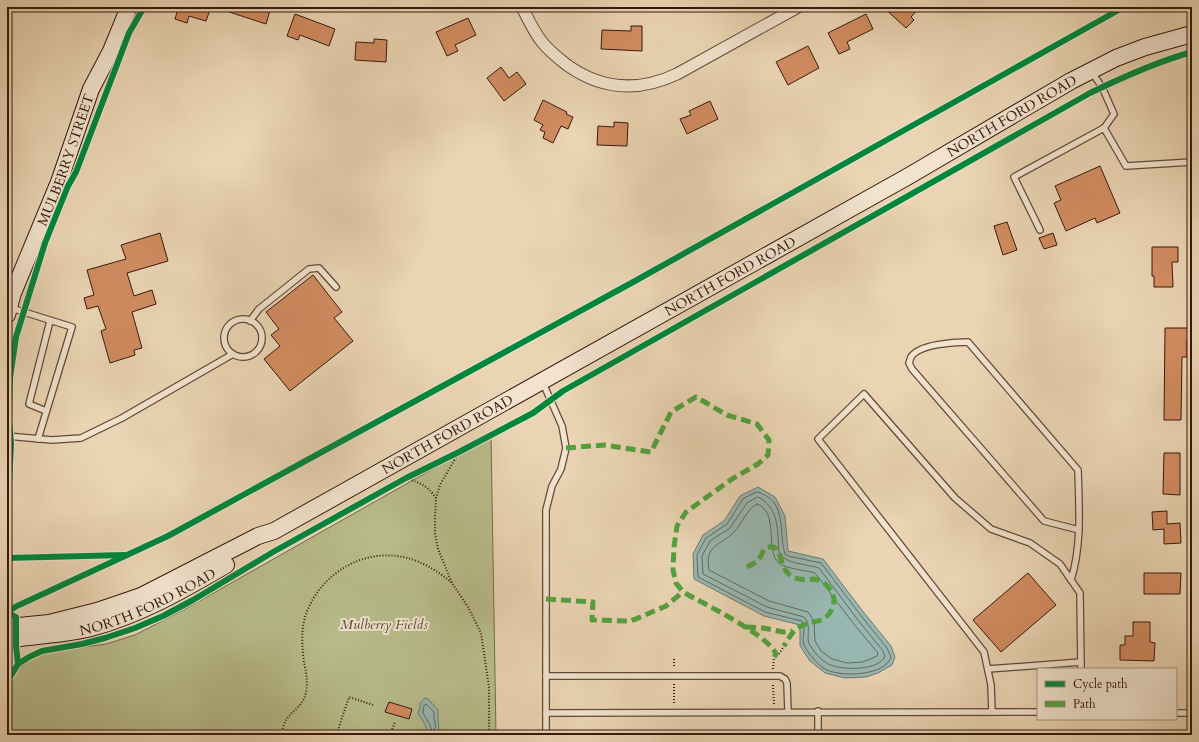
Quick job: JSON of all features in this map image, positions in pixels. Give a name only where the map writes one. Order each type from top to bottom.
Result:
[{"type":"main road","name":"MULBERRY STREET","points":[[9,302],[59,182],[91,89],[130,7]]},
{"type":"main road","name":"NORTH FORD ROAD","points":[[8,637],[19,626],[49,623],[97,611],[141,596],[258,536],[274,531],[907,177],[1071,80],[1116,58],[1145,47],[1192,34]]},
{"type":"street","points":[[522,7],[541,42],[562,62],[586,77],[599,82],[627,86],[661,81],[678,74],[798,7]]},
{"type":"lane","points":[[1040,230],[1014,177],[1104,128],[1114,114],[1102,87],[1090,70]]},
{"type":"lane","points":[[1104,128],[1126,166],[1192,162]]},
{"type":"lane","points":[[250,321],[259,309],[309,269],[319,268],[336,287]]},
{"type":"lane","points":[[9,302],[50,321],[72,328],[38,439]]},
{"type":"lane","points":[[244,319],[250,321],[255,324],[261,335],[262,341],[256,352],[251,355],[239,357],[233,354],[226,345],[224,339],[225,333],[232,323],[244,319]]},
{"type":"lane","points":[[46,411],[29,404],[50,321]]},
{"type":"lane","points":[[1071,580],[1076,563],[1079,530],[1078,470],[968,342],[945,343],[918,351],[911,356],[909,363],[912,369],[1044,521],[1079,530]]},
{"type":"lane","points":[[7,436],[52,440],[81,438],[122,418],[233,354]]},
{"type":"lane","points":[[542,380],[562,426],[566,448],[561,469],[552,486],[546,510],[546,735]]},
{"type":"lane","points":[[992,712],[991,684],[984,652],[818,438],[864,394],[955,498],[991,530],[1030,543],[1060,564],[1080,593],[1081,668]]},
{"type":"lane","points":[[988,669],[1081,662]]},
{"type":"lane","points":[[546,676],[780,676],[785,679],[787,683],[788,712]]},
{"type":"lane","points":[[546,713],[818,711],[1037,712]]},
{"type":"lane","points":[[818,711],[818,735]]},
{"type":"lane","points":[[1177,713],[1192,713]]},
{"type":"path","points":[[446,458],[466,448]]},
{"type":"path","points":[[459,452],[440,485],[436,498],[435,533],[438,549],[452,583],[468,606],[481,633],[489,687],[489,735]]},
{"type":"path","points":[[399,482],[413,474]]},
{"type":"path","points":[[406,478],[423,484],[436,498]]},
{"type":"path","points":[[282,735],[283,725],[286,719],[302,702],[307,686],[302,633],[305,617],[316,594],[330,577],[353,562],[382,556],[396,556],[411,559],[438,571],[452,583]]},
{"type":"path","points":[[779,654],[784,646]]},
{"type":"path","points":[[774,657],[773,703],[776,712]]},
{"type":"path","points":[[674,659],[674,712]]},
{"type":"path","points":[[353,735],[338,730],[349,697],[373,705]]},
{"type":"path","points":[[390,735],[394,722]]},
{"type":"green space","name":"Mulberry Fields","points":[[491,436],[496,735],[7,735],[7,687],[16,671],[36,655],[53,651],[106,644],[135,635],[187,608]]},
{"type":"green space","points":[[903,731],[1077,731],[1099,735],[881,735]]},
{"type":"water","points":[[758,487],[775,497],[785,516],[788,551],[823,559],[891,646],[895,657],[892,665],[878,673],[866,677],[845,678],[825,673],[810,661],[800,646],[800,625],[764,616],[694,579],[693,554],[703,535],[724,521],[740,496]]},
{"type":"water","points":[[425,698],[428,699],[438,710],[438,735],[425,735],[426,726],[418,713],[420,703]]},
{"type":"building","points":[[170,7],[211,7],[206,21],[189,16],[187,23],[175,19],[177,12],[169,9]]},
{"type":"building","points":[[220,7],[271,7],[266,24],[220,9]]},
{"type":"building","points":[[883,7],[920,7],[911,17],[914,20],[906,28]]},
{"type":"building","points":[[295,14],[335,29],[329,46],[300,35],[298,40],[287,36]]},
{"type":"building","points":[[866,14],[873,29],[847,42],[850,49],[839,54],[828,33]]},
{"type":"building","points":[[468,18],[476,35],[455,45],[458,51],[447,56],[436,32]]},
{"type":"building","points":[[631,26],[642,26],[642,51],[601,49],[602,30],[631,31]]},
{"type":"building","points":[[374,39],[387,40],[386,62],[355,60],[356,42],[374,43]]},
{"type":"building","points":[[808,46],[819,68],[788,85],[776,62]]},
{"type":"building","points":[[501,67],[509,78],[517,72],[526,84],[504,101],[487,78]]},
{"type":"building","points":[[543,100],[567,112],[566,114],[573,117],[568,129],[561,126],[553,143],[543,138],[545,132],[540,130],[543,125],[534,120]]},
{"type":"building","points":[[710,101],[718,119],[687,134],[680,119],[691,115],[689,111]]},
{"type":"building","points":[[614,122],[628,123],[627,146],[597,145],[598,126],[614,127]]},
{"type":"building","points":[[1100,166],[1120,213],[1097,223],[1095,218],[1066,231],[1054,203],[1061,200],[1055,186]]},
{"type":"building","points":[[1007,222],[1017,250],[1003,255],[994,226]]},
{"type":"building","points":[[160,233],[168,261],[127,273],[134,296],[152,290],[156,304],[132,312],[142,348],[134,350],[135,355],[110,363],[101,331],[106,329],[98,306],[87,309],[84,298],[94,295],[87,270],[126,259],[121,245]]},
{"type":"building","points":[[1053,233],[1057,245],[1044,249],[1039,238]]},
{"type":"building","points":[[1152,247],[1178,247],[1178,262],[1172,262],[1173,287],[1154,287],[1154,276],[1152,276]]},
{"type":"building","points":[[313,275],[342,312],[334,318],[353,341],[290,391],[264,359],[280,346],[271,335],[279,329],[266,312]]},
{"type":"building","points":[[1165,328],[1192,328],[1192,340],[1187,340],[1187,357],[1182,357],[1181,420],[1164,420]]},
{"type":"building","points":[[1164,453],[1180,453],[1180,495],[1163,494]]},
{"type":"building","points":[[1167,511],[1167,524],[1180,523],[1181,543],[1164,544],[1164,529],[1153,530],[1152,512]]},
{"type":"building","points":[[1028,573],[1056,605],[1001,652],[973,620]]},
{"type":"building","points":[[1144,573],[1181,573],[1180,594],[1144,594]]},
{"type":"building","points":[[1133,622],[1150,622],[1150,642],[1155,643],[1154,661],[1120,660],[1120,645],[1125,645],[1125,636],[1133,636]]},
{"type":"building","points":[[389,702],[412,709],[409,719],[385,712]]},
{"type":"marked path","points":[[566,448],[604,445],[651,452],[671,412],[696,397],[727,415],[757,424],[769,440],[768,455],[758,464],[732,479],[686,512],[677,526],[673,570],[676,583],[683,592],[734,620],[761,638],[776,654],[774,657]]},
{"type":"marked path","points":[[747,567],[758,561],[765,548],[775,548],[786,571],[791,576],[801,579],[814,579],[821,581],[832,592],[834,602],[828,615],[823,619],[802,625],[792,633],[784,646]]},
{"type":"marked path","points":[[546,599],[593,602],[592,620],[631,621],[666,606],[683,592]]},
{"type":"marked path","points":[[746,627],[763,628],[783,632],[792,631]]},
{"type":"cycle path","points":[[7,530],[11,443],[9,420],[10,378],[16,337],[45,243],[68,186],[76,172],[129,33],[144,7]]},
{"type":"cycle path","points":[[18,664],[16,646],[16,617],[7,612],[17,606],[168,536],[635,281],[1124,7]]},
{"type":"cycle path","points":[[7,682],[18,664],[42,651],[82,644],[105,638],[135,628],[163,616],[193,600],[273,552],[406,478],[533,413],[563,391],[1090,93],[1140,70],[1192,52]]},
{"type":"cycle path","points":[[7,558],[124,555]]}]
